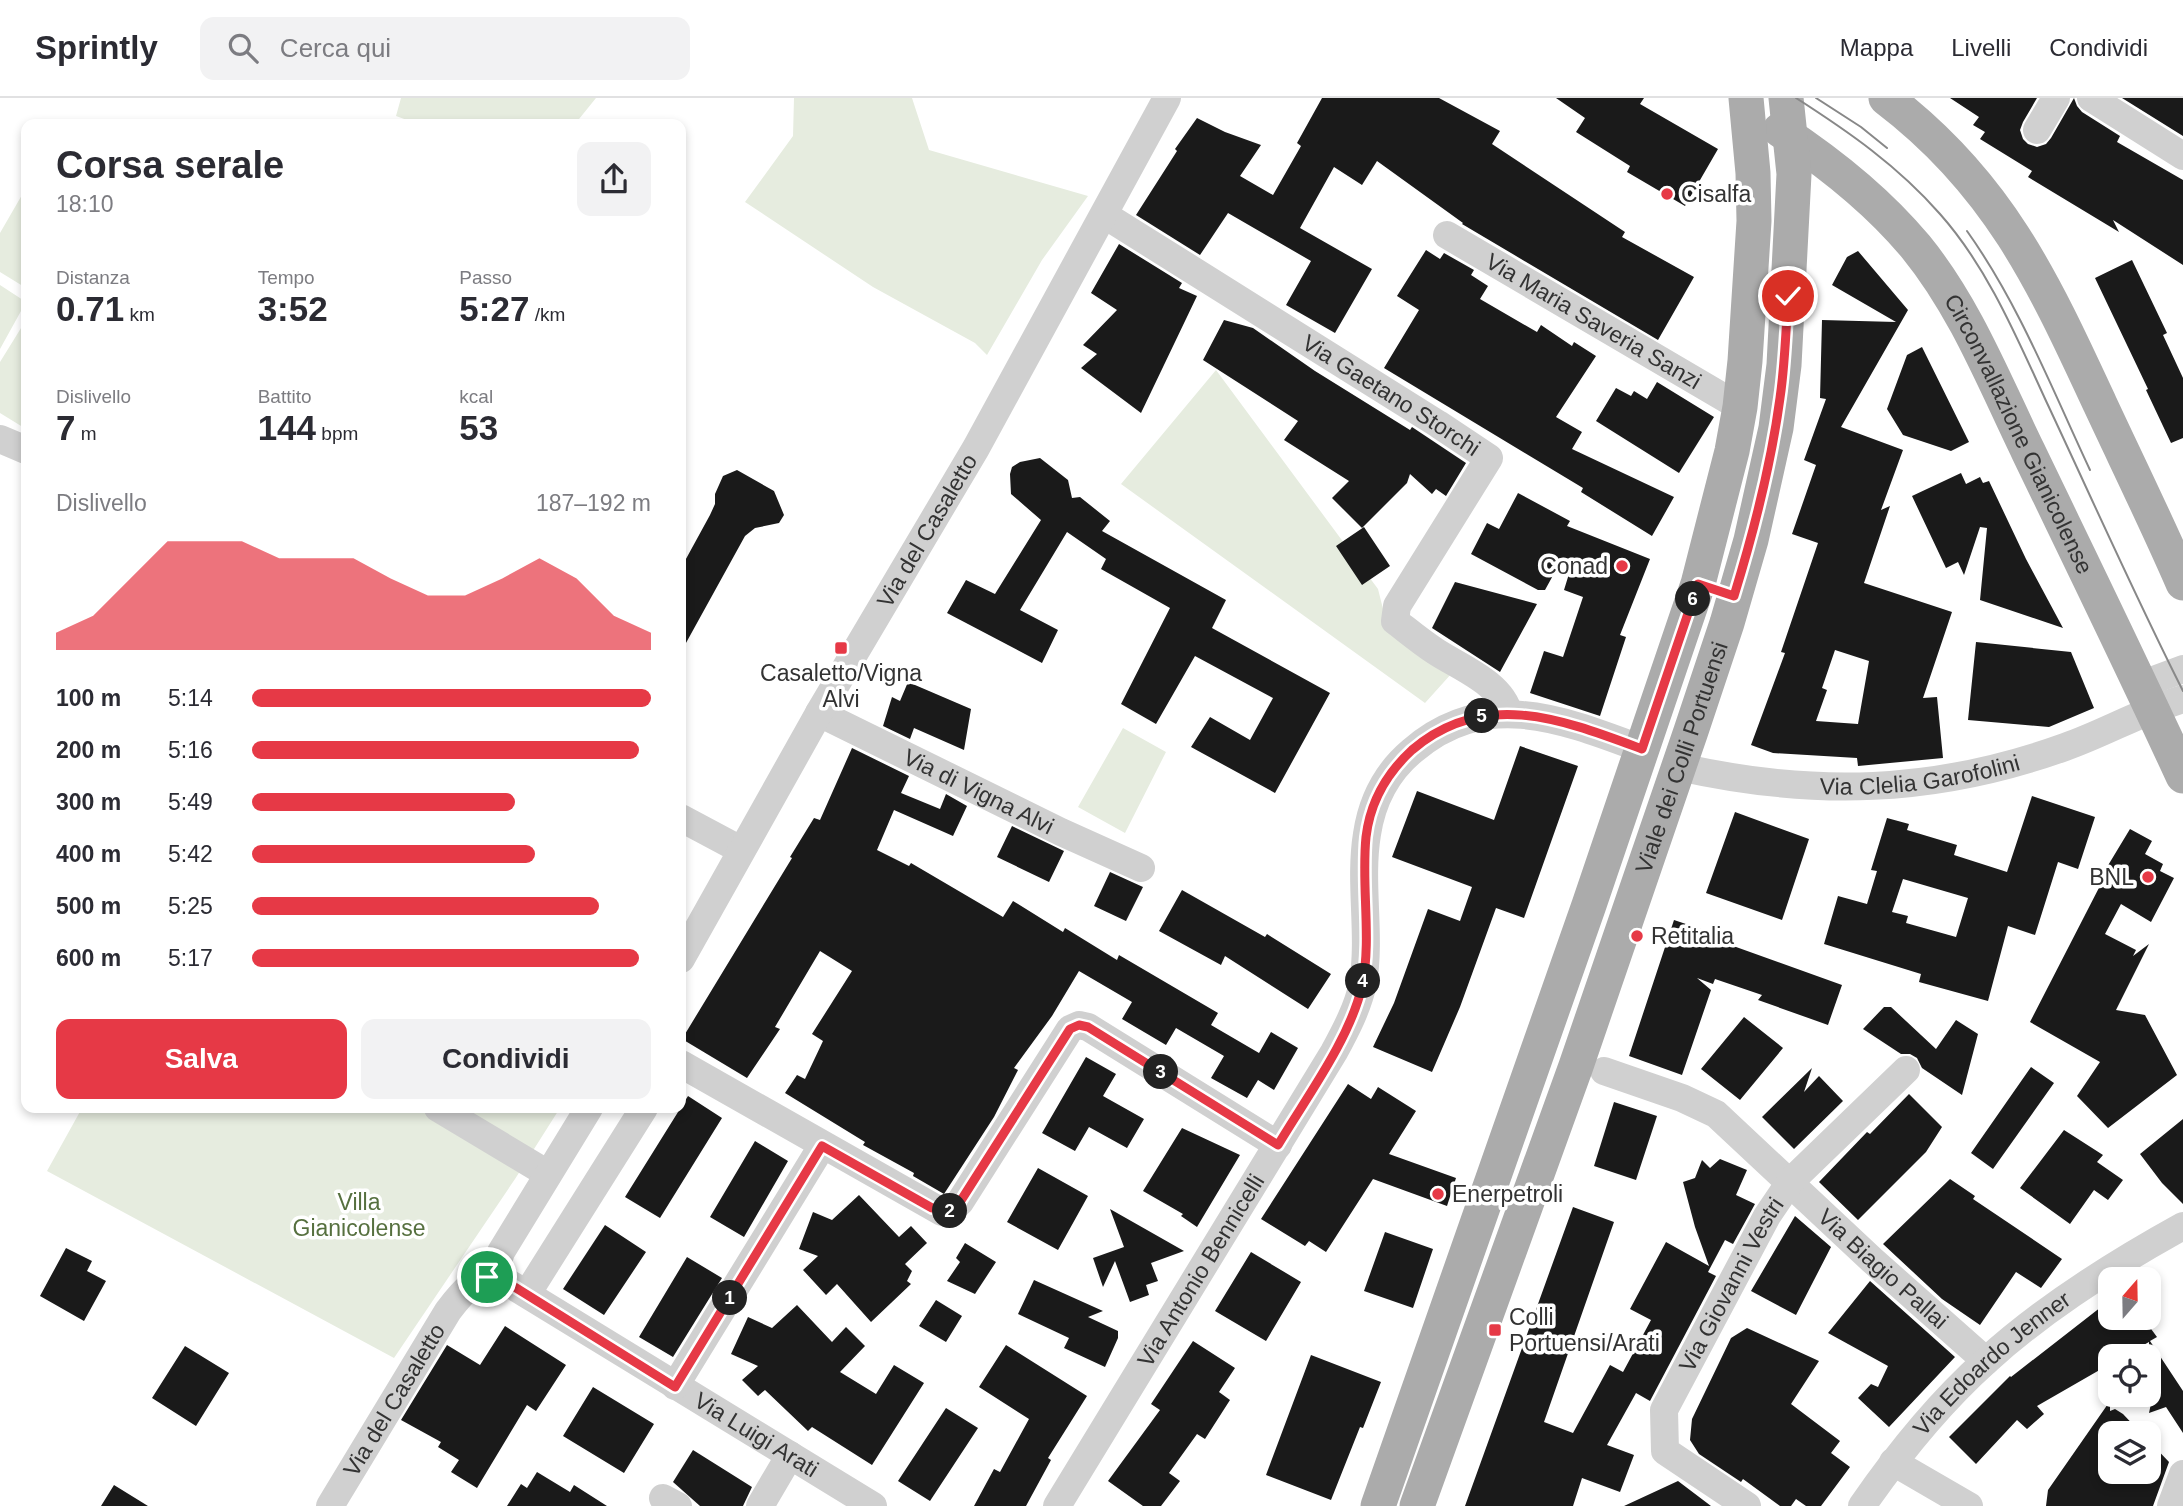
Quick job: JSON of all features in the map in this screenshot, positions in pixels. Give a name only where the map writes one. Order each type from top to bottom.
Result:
[{"type":"main road","points":[[1786,98],[1791,137]]},
{"type":"main road","points":[[1886,98],[1955,159],[1997,209],[2016,237],[2074,349],[2183,583]]},
{"type":"main road","name":"Circonvallazione Gianicolense","points":[[1741,101],[1838,170],[1892,219],[1942,284],[1982,355],[2159,698],[2183,776]]},
{"type":"main road","name":"Viale dei Colli Portuensi","points":[[1377,1506],[1589,905],[1698,584],[1721,498],[1741,407],[1750,312],[1754,221],[1752,162],[1741,101]]},
{"type":"main road","name":"Viale dei Colli Portuensi","points":[[1417,1506],[1536,1178],[1679,767],[1751,540],[1781,395],[1794,191],[1791,137]]},
{"type":"street","name":"Via del Casaletto","points":[[686,950],[819,713],[976,448],[1167,98]]},
{"type":"street","points":[[2037,130],[2056,98]]},
{"type":"street","points":[[2091,98],[2183,156]]},
{"type":"street","name":"Via Gaetano Storchi","points":[[1111,219],[1489,458],[1397,607],[1394,617],[1395,621],[1433,650],[1490,688],[1504,702],[1509,714]]},
{"type":"street","name":"Via Maria Saveria Sanzi","points":[[1447,235],[1741,407]]},
{"type":"street","points":[[0,439],[21,448]]},
{"type":"street","points":[[1698,584],[1734,596]]},
{"type":"street","name":"Via Clelia Garofolini","points":[[1679,767],[1751,781],[1873,788],[1979,771],[2066,747],[2159,698],[2183,669]]},
{"type":"street","name":"Via di Vigna Alvi","points":[[819,713],[1061,832],[1141,868]]},
{"type":"street","name":"Via Antonio Bennicelli","points":[[1057,1506],[1339,1044],[1358,1001],[1365,967],[1366,836],[1374,803],[1398,764],[1436,732],[1462,720],[1509,714],[1540,717],[1642,749]]},
{"type":"street","points":[[686,821],[741,850]]},
{"type":"street","points":[[1589,905],[1627,917]]},
{"type":"street","points":[[686,1067],[932,1208],[948,1212],[960,1202],[1070,1029],[1079,1025],[1088,1027],[1278,1145]]},
{"type":"street","name":"Via Giovanni Vestri","points":[[1747,1506],[1665,1451],[1664,1410],[1767,1216],[1790,1182],[1906,1070]]},
{"type":"street","name":"Via Biagio Pallai","points":[[1604,1071],[1682,1098],[1716,1114],[1872,1260],[1986,1361]]},
{"type":"street","points":[[446,1113],[548,1174]]},
{"type":"street","points":[[497,1276],[500,1252],[586,1113]]},
{"type":"street","points":[[527,1294],[641,1113]]},
{"type":"street","points":[[675,1387],[822,1146]]},
{"type":"street","points":[[1496,1164],[1536,1178]]},
{"type":"street","name":"Via Edoardo Jenner","points":[[1862,1506],[1893,1462],[1937,1411],[1986,1361],[2067,1297],[2183,1226]]},
{"type":"street","name":"Via del Casaletto","points":[[330,1506],[448,1311],[467,1287],[477,1281],[497,1276]]},
{"type":"street","name":"Via Luigi Arati","points":[[497,1276],[873,1506]]},
{"type":"street","points":[[1434,1341],[1471,1354]]},
{"type":"street","points":[[760,1506],[790,1455]]},
{"type":"street","points":[[1893,1462],[1969,1506]]},
{"type":"street","points":[[2171,1506],[2183,1474]]},
{"type":"green space","points":[[401,98],[596,98],[579,119],[404,119],[396,116]]},
{"type":"green space","points":[[794,98],[912,98],[929,150],[1088,196],[1042,260],[987,355],[975,343],[873,287],[745,202],[793,136]]},
{"type":"green space","points":[[21,197],[21,285],[0,272],[0,233]]},
{"type":"green space","points":[[0,285],[21,299],[21,311],[0,349]]},
{"type":"green space","points":[[21,328],[21,426],[0,413],[0,362]]},
{"type":"green space","points":[[1216,370],[1378,589],[1385,617],[1452,673],[1425,703],[1121,484]]},
{"type":"green space","points":[[1123,728],[1166,752],[1125,833],[1078,807]]},
{"type":"green space","name":"Villa Gianicolense","points":[[79,1113],[557,1113],[394,1358],[47,1171]]},
{"type":"building","points":[[1322,98],[1439,98],[1500,131],[1492,144],[1625,232],[1622,237],[1694,277],[1658,340],[1462,224],[1377,161],[1362,185],[1334,167],[1300,228],[1372,269],[1335,333],[1286,305],[1311,261],[1228,213],[1200,255],[1136,215],[1177,151],[1175,149],[1197,118],[1261,145],[1240,176],[1273,195],[1301,146],[1297,143]]},
{"type":"building","points":[[1556,98],[1644,98],[1640,104],[1718,149],[1685,206],[1627,172],[1630,166],[1576,132],[1585,118]]},
{"type":"building","points":[[1950,98],[2037,98],[2020,130],[2028,144],[2037,147],[2046,144],[2051,138],[2074,98],[2082,112],[2120,136],[2117,142],[2183,180],[2183,265],[2113,220],[2119,232],[2028,177],[2032,171],[1980,139],[1985,132],[1973,125],[1979,117]]},
{"type":"building","points":[[2122,98],[2183,98],[2183,136]]},
{"type":"building","points":[[1119,244],[1182,283],[1179,288],[1197,296],[1141,413],[1081,368],[1097,354],[1083,345],[1117,310],[1091,293]]},
{"type":"building","points":[[1426,250],[1440,259],[1444,253],[1474,270],[1471,275],[1488,286],[1480,299],[1537,332],[1541,325],[1572,346],[1574,342],[1596,356],[1556,417],[1582,432],[1572,449],[1674,497],[1652,536],[1581,492],[1583,488],[1384,368],[1419,310],[1397,296]]},
{"type":"building","points":[[1858,251],[1908,310],[1841,427],[1903,450],[1881,510],[1890,506],[1864,583],[1952,612],[1923,698],[1937,697],[1943,758],[1858,766],[1857,758],[1773,753],[1751,745],[1785,653],[1781,652],[1818,543],[1792,534],[1816,465],[1804,460],[1826,399],[1820,398],[1822,320],[1896,322],[1832,285],[1847,257]],"holes":[[[1835,650],[1869,661],[1858,724],[1816,721],[1827,690],[1822,688]]]},
{"type":"building","points":[[2132,260],[2167,333],[2163,335],[2183,378],[2183,438],[2171,443],[2095,278]]},
{"type":"building","points":[[1224,320],[1253,328],[1315,371],[1410,430],[1412,427],[1466,463],[1446,496],[1436,489],[1432,494],[1410,474],[1407,483],[1362,528],[1332,498],[1349,481],[1284,440],[1298,421],[1203,360]]},
{"type":"building","points":[[1922,347],[1969,442],[1951,451],[1903,435],[1887,409],[1907,355]]},
{"type":"building","points":[[1657,382],[1714,417],[1679,473],[1596,421],[1616,388],[1631,396],[1634,391],[1647,399]]},
{"type":"building","points":[[1040,458],[1068,480],[1072,498],[1080,497],[1110,521],[1102,531],[1226,600],[1212,628],[1330,693],[1275,793],[1191,747],[1210,717],[1250,740],[1273,698],[1195,656],[1156,724],[1121,704],[1170,608],[1101,569],[1106,559],[1067,532],[1020,610],[1058,630],[1042,663],[947,613],[966,580],[995,594],[1041,520],[1011,494],[1010,474],[1012,467],[1020,462]]},
{"type":"building","points":[[737,470],[774,491],[784,515],[779,523],[755,528],[745,536],[686,643],[686,559],[715,504],[715,494],[723,476]]},
{"type":"building","points":[[1961,473],[1966,484],[1980,477],[1983,483],[1989,481],[2063,628],[1980,600],[1987,528],[1980,527],[1964,575],[1958,562],[1946,568],[1912,496]]},
{"type":"building","points":[[1518,493],[1570,521],[1567,526],[1650,559],[1620,635],[1626,637],[1600,716],[1530,693],[1544,651],[1563,657],[1583,597],[1564,590],[1572,564],[1562,559],[1545,590],[1538,590],[1471,554],[1487,523],[1499,529]]},
{"type":"building","points":[[1364,527],[1390,566],[1362,585],[1336,546]]},
{"type":"building","points":[[1455,582],[1537,604],[1500,672],[1432,628]]},
{"type":"building","points":[[1976,642],[2071,652],[2094,708],[2049,727],[1968,720]]},
{"type":"building","points":[[908,682],[971,709],[964,750],[914,728],[910,739],[883,726],[892,697],[900,701]]},
{"type":"building","points":[[1520,746],[1578,766],[1524,918],[1496,908],[1460,1007],[1432,1072],[1373,1047],[1394,1003],[1428,909],[1460,921],[1472,887],[1392,857],[1417,791],[1494,820]]},
{"type":"building","points":[[852,748],[909,776],[901,793],[940,809],[946,794],[967,806],[953,836],[894,810],[877,850],[909,866],[911,863],[1003,917],[1013,901],[1063,932],[1065,928],[1117,960],[1119,955],[1218,1013],[1211,1025],[1259,1053],[1271,1032],[1298,1048],[1274,1090],[1258,1080],[1247,1098],[1211,1078],[1224,1056],[1176,1028],[1166,1045],[1122,1019],[1132,1002],[1079,971],[1052,1016],[1014,1068],[1018,1070],[994,1117],[944,1194],[785,1093],[797,1075],[805,1079],[823,1041],[812,1034],[852,971],[820,951],[775,1027],[780,1029],[747,1078],[686,1041],[686,1032],[792,858],[790,857],[814,818],[820,820]]},
{"type":"building","points":[[2032,796],[2095,817],[2078,869],[2058,862],[2035,935],[2008,926],[1988,1001],[1919,982],[1921,974],[1824,944],[1838,896],[1867,904],[1877,871],[1871,870],[1887,818],[1909,824],[1907,830],[1957,845],[1954,855],[2007,872]],"holes":[[[1903,879],[1968,898],[1956,937],[1906,923],[1908,916],[1892,912]]]},
{"type":"building","points":[[1735,812],[1809,839],[1782,920],[1706,893]]},
{"type":"building","points":[[1012,826],[1064,851],[1049,882],[997,857]]},
{"type":"building","points":[[2130,829],[2152,841],[2145,854],[2163,864],[2160,871],[2174,878],[2151,922],[2121,904],[2105,934],[2136,950],[2133,956],[2149,944],[2116,1010],[2145,1015],[2177,1075],[2108,1128],[2077,1096],[2100,1062],[2030,1022],[2104,878],[2101,877]]},
{"type":"building","points":[[1110,872],[1143,887],[1126,921],[1094,906]]},
{"type":"building","points":[[1182,890],[1265,937],[1267,934],[1331,974],[1308,1009],[1225,956],[1221,965],[1159,931]]},
{"type":"building","points":[[1674,920],[1713,933],[1711,938],[1842,985],[1828,1025],[1758,1000],[1762,995],[1715,979],[1713,984],[1697,978],[1711,990],[1682,1075],[1629,1056]]},
{"type":"building","points":[[1884,1007],[1891,1007],[1936,1049],[1956,1020],[1978,1034],[1962,1095],[1922,1068],[1917,1058],[1910,1054],[1901,1054],[1863,1029]]},
{"type":"building","points":[[1744,1017],[1783,1048],[1740,1100],[1701,1069]]},
{"type":"building","points":[[1086,1057],[1116,1074],[1103,1096],[1144,1119],[1127,1148],[1089,1127],[1075,1151],[1042,1133]]},
{"type":"building","points":[[2031,1067],[2054,1083],[1993,1169],[1971,1153]]},
{"type":"building","points":[[1812,1068],[1804,1092],[1819,1076],[1843,1101],[1794,1149],[1762,1117]]},
{"type":"building","points":[[1348,1084],[1371,1099],[1378,1087],[1416,1111],[1389,1154],[1456,1178],[1447,1206],[1373,1179],[1326,1252],[1309,1241],[1305,1246],[1261,1219]]},
{"type":"building","points":[[1909,1094],[1942,1127],[1926,1152],[1858,1220],[1819,1182],[1867,1132],[1870,1134]]},
{"type":"building","points":[[688,1096],[722,1118],[660,1218],[625,1197],[677,1113],[686,1113]]},
{"type":"building","points":[[1614,1102],[1657,1116],[1636,1180],[1594,1166]]},
{"type":"building","points":[[2183,1119],[2183,1204],[2162,1183],[2140,1154]]},
{"type":"building","points":[[1182,1128],[1240,1155],[1197,1227],[1181,1216],[1183,1214],[1143,1191]]},
{"type":"building","points":[[2064,1130],[2103,1155],[2097,1162],[2123,1180],[2108,1200],[2094,1190],[2070,1224],[2020,1188]]},
{"type":"building","points":[[755,1141],[788,1161],[744,1237],[710,1217]]},
{"type":"building","points":[[1720,1159],[1747,1170],[1736,1195],[1755,1204],[1733,1244],[1725,1240],[1708,1272],[1716,1276],[1650,1401],[1636,1393],[1607,1445],[1634,1455],[1620,1492],[1582,1478],[1573,1506],[1465,1506],[1573,1207],[1614,1222],[1544,1422],[1573,1433],[1610,1365],[1623,1372],[1651,1320],[1630,1309],[1666,1242],[1709,1266],[1683,1182],[1695,1178],[1702,1160],[1710,1168]]},
{"type":"building","points":[[1038,1168],[1088,1196],[1058,1250],[1007,1222]]},
{"type":"building","points":[[1950,1179],[1975,1196],[1973,1199],[2062,1259],[2041,1288],[2016,1272],[1980,1325],[1942,1299],[1883,1244]]},
{"type":"building","points":[[859,1195],[899,1237],[911,1226],[927,1243],[905,1264],[912,1271],[907,1281],[911,1284],[871,1322],[837,1284],[826,1295],[803,1270],[818,1256],[799,1249],[813,1212],[832,1220]]},
{"type":"building","points":[[1110,1209],[1184,1251],[1151,1263],[1158,1281],[1146,1285],[1149,1295],[1130,1302],[1115,1261],[1103,1287],[1093,1258],[1124,1247]]},
{"type":"building","points":[[1795,1216],[1831,1247],[1796,1315],[1751,1291]]},
{"type":"building","points":[[605,1225],[646,1252],[604,1315],[563,1289]]},
{"type":"building","points":[[1385,1232],[1433,1249],[1413,1308],[1364,1291]]},
{"type":"building","points":[[965,1243],[996,1262],[975,1294],[947,1281],[960,1262],[956,1258]]},
{"type":"building","points":[[66,1248],[92,1261],[87,1271],[106,1281],[84,1321],[40,1296]]},
{"type":"building","points":[[1251,1252],[1301,1282],[1266,1341],[1215,1311]]},
{"type":"building","points":[[687,1257],[722,1278],[673,1357],[639,1337]]},
{"type":"building","points":[[1034,1280],[1103,1311],[1088,1317],[1118,1331],[1118,1338],[1105,1367],[1064,1348],[1069,1338],[1018,1314]]},
{"type":"building","points":[[1870,1281],[1955,1357],[1889,1427],[1858,1398],[1871,1384],[1878,1387],[1888,1366],[1828,1333]]},
{"type":"building","points":[[936,1300],[962,1316],[946,1342],[919,1326]]},
{"type":"building","points":[[797,1305],[832,1342],[846,1327],[865,1346],[840,1372],[876,1394],[894,1365],[924,1383],[872,1465],[812,1427],[808,1431],[765,1390],[758,1396],[742,1380],[758,1366],[731,1354],[748,1317],[772,1328]]},
{"type":"building","points":[[2098,1309],[2098,1330],[2152,1330],[2157,1337],[2150,1341],[2152,1344],[2098,1344],[2098,1371],[2037,1406],[2044,1414],[2027,1429],[2017,1420],[1976,1464],[1949,1437],[2011,1377]]},
{"type":"building","points":[[505,1326],[566,1365],[536,1411],[527,1405],[477,1488],[451,1472],[459,1460],[438,1447],[441,1442],[401,1420],[447,1345],[480,1365]]},
{"type":"building","points":[[1747,1328],[1819,1361],[1791,1404],[1840,1441],[1831,1453],[1850,1467],[1821,1506],[1806,1506],[1796,1499],[1791,1506],[1780,1506],[1743,1479],[1741,1482],[1699,1454],[1690,1440],[1692,1419],[1731,1338]]},
{"type":"building","points":[[1193,1341],[1235,1368],[1219,1392],[1230,1400],[1205,1439],[1197,1434],[1169,1473],[1180,1481],[1161,1506],[1143,1506],[1108,1481],[1160,1410],[1151,1404]]},
{"type":"building","points":[[1006,1345],[1087,1396],[1048,1458],[1051,1460],[1026,1506],[974,1506],[994,1469],[1000,1472],[1029,1419],[979,1387]]},
{"type":"building","points":[[185,1346],[229,1373],[196,1426],[152,1398]]},
{"type":"building","points":[[1311,1355],[1381,1382],[1331,1500],[1266,1475]]},
{"type":"building","points":[[2161,1358],[2183,1391],[2183,1433],[2166,1407],[2149,1413],[2150,1407],[2161,1407]]},
{"type":"building","points":[[593,1387],[654,1424],[624,1473],[563,1436]]},
{"type":"building","points":[[2106,1407],[2110,1407],[2110,1411],[2115,1409],[2130,1421],[2098,1421],[2098,1484],[2161,1484],[2153,1506],[2046,1506],[2048,1490]]},
{"type":"building","points":[[946,1408],[978,1428],[930,1501],[898,1481]]},
{"type":"building","points":[[693,1450],[752,1487],[743,1506],[700,1506],[673,1482]]},
{"type":"building","points":[[2161,1454],[2169,1462],[2161,1484]]},
{"type":"building","points":[[537,1472],[570,1492],[574,1485],[607,1506],[507,1506],[521,1484],[527,1488]]},
{"type":"building","points":[[1678,1481],[1711,1506],[1624,1506]]},
{"type":"building","points":[[114,1485],[148,1506],[101,1506]]},
{"type":"tram line","points":[[1796,98],[1854,137],[1907,180],[1940,214],[1973,257],[2013,329],[2183,691]]},
{"type":"tram line","points":[[1816,98],[1861,127],[1887,148]]},
{"type":"tram line","points":[[1967,231],[2019,317],[2090,470]]},
{"type":"place","name":"Cisalfa","points":[[1667,194]]},
{"type":"place","name":"Conad","points":[[1622,566]]},
{"type":"place","name":"Casaletto/Vigna Alvi","points":[[841,648]]},
{"type":"place","name":"BNL","points":[[2148,877]]},
{"type":"place","name":"Retitalia","points":[[1637,936]]},
{"type":"place","name":"Enerpetroli","points":[[1438,1194]]},
{"type":"place","name":"Colli Portuensi/Arati","points":[[1495,1330]]},
{"type":"route","points":[[487,1277],[497,1276],[675,1387],[822,1146],[932,1208],[948,1212],[960,1202],[1070,1029],[1079,1025],[1088,1027],[1278,1145],[1343,1036],[1358,1001],[1365,967],[1366,836],[1374,803],[1398,764],[1436,732],[1462,720],[1498,714],[1540,717],[1642,749],[1698,584],[1734,596],[1751,540],[1776,428],[1784,365],[1788,296]]}]
